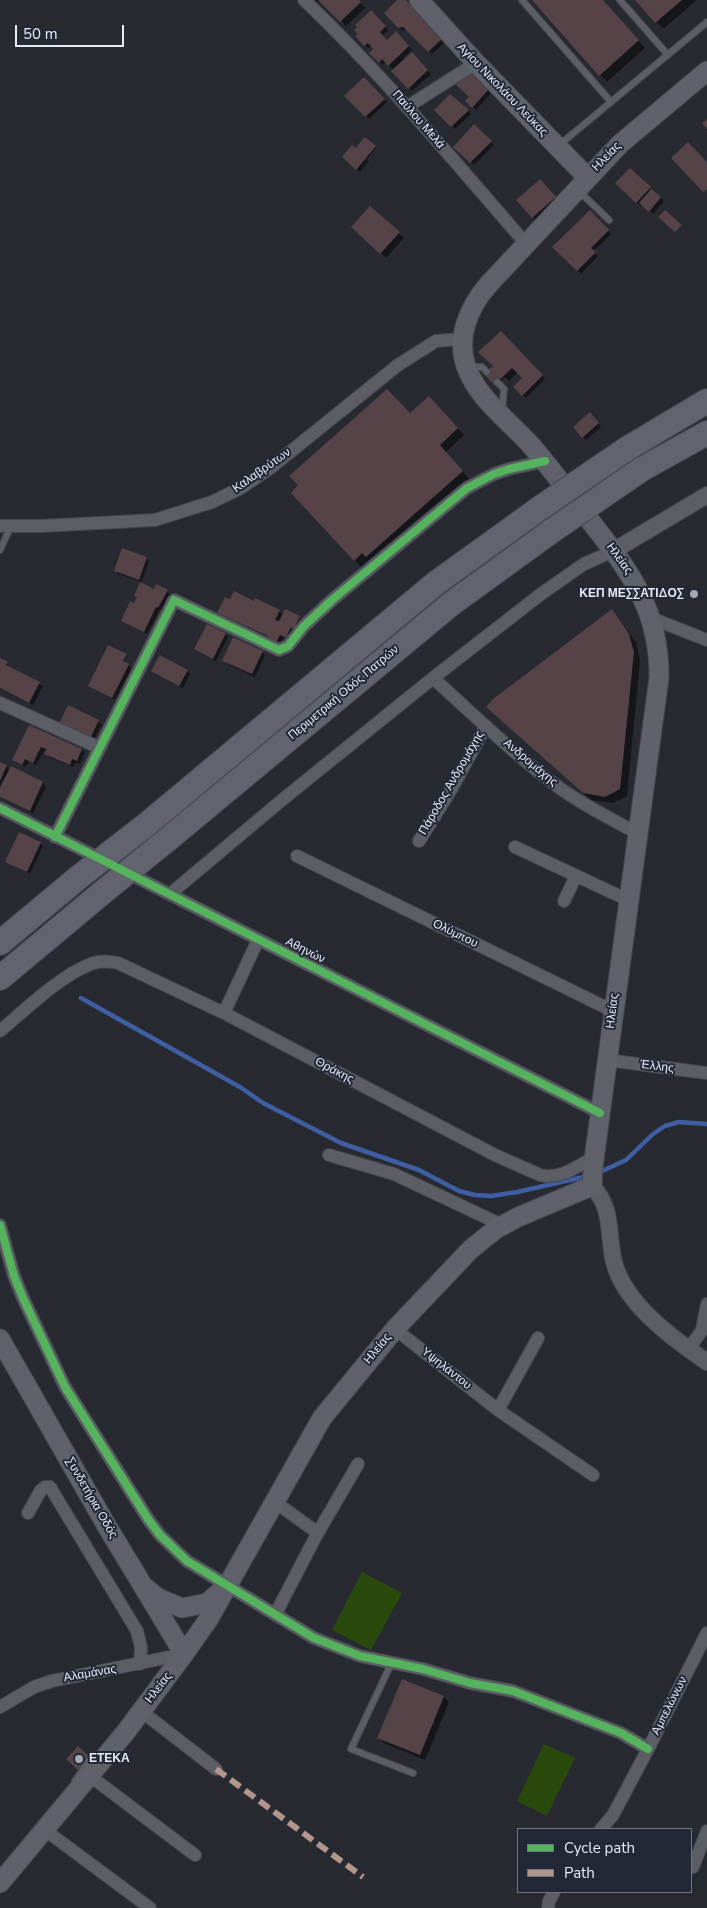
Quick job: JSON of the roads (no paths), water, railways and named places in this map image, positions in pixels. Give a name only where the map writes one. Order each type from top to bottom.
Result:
[{"type":"highway","name":"Περιμετρική Οδός Πατρών","points":[[0,943],[146,825],[436,583],[540,508],[628,448],[707,401]]},
{"type":"highway","name":"Περιμετρική Οδός Πατρών","points":[[0,978],[451,604],[553,530],[642,469],[707,433]]},
{"type":"main road","name":"Αγίου Νικολάου Λεύκας","points":[[419,0],[476,63],[557,147],[583,183]]},
{"type":"main road","name":"Ηλείας","points":[[0,1883],[90,1776],[184,1654],[208,1620],[322,1418],[395,1329],[471,1249],[502,1225],[593,1172],[659,678],[657,639],[651,618],[638,587],[613,550],[545,461],[471,378],[466,367],[462,339],[469,316],[480,295],[620,144],[707,72]]},
{"type":"main road","name":"Συνδετήρια Οδός","points":[[0,1339],[184,1654]]},
{"type":"main road","points":[[142,1584],[158,1598],[182,1608],[207,1602],[226,1586]]},
{"type":"street","name":"Παύλου Μελά","points":[[304,0],[362,56],[526,245]]},
{"type":"street","points":[[407,107],[476,63]]},
{"type":"street","name":"Καλαβρύτων","points":[[5,526],[155,520],[212,502],[241,488],[269,469],[398,365],[436,341],[462,339]]},
{"type":"street","points":[[55,837],[174,600],[279,650],[288,646],[304,626],[332,600],[467,488],[502,471],[545,461]]},
{"type":"street","points":[[170,894],[282,800],[434,678],[566,576],[707,495]]},
{"type":"street","points":[[651,618],[707,640]]},
{"type":"street","name":"Ανδρομάχης","points":[[434,678],[486,726],[560,788],[583,804],[637,833]]},
{"type":"street","points":[[0,702],[100,748]]},
{"type":"street","name":"Πάροδος Ανδρομάχης","points":[[419,841],[452,788],[486,726]]},
{"type":"street","name":"Αθηνών","points":[[0,808],[600,1113]]},
{"type":"street","points":[[515,847],[628,900]]},
{"type":"street","name":"Ολύμπου","points":[[297,856],[613,1011]]},
{"type":"street","points":[[564,901],[576,876]]},
{"type":"street","points":[[224,1014],[258,940]]},
{"type":"street","name":"Θράκης","points":[[0,1031],[74,973],[92,963],[107,960],[118,962],[224,1014],[495,1156],[540,1175],[593,1172]]},
{"type":"street","name":"Έλλης","points":[[607,1060],[707,1073]]},
{"type":"street","points":[[329,1156],[394,1174],[502,1225]]},
{"type":"street","points":[[593,1172],[604,1201],[614,1262],[625,1288],[655,1321],[689,1350],[707,1362]]},
{"type":"street","points":[[0,1225],[14,1276],[65,1387],[148,1519],[160,1536],[177,1552],[226,1586],[314,1638],[360,1656],[513,1692],[598,1724],[648,1749]]},
{"type":"street","points":[[689,1350],[702,1330],[707,1304]]},
{"type":"street","name":"Υψηλάντου","points":[[395,1329],[498,1410],[593,1475]]},
{"type":"street","points":[[498,1410],[538,1338]]},
{"type":"street","points":[[275,1614],[358,1464]]},
{"type":"street","points":[[28,1513],[41,1490],[45,1487],[50,1487],[136,1632],[141,1647],[140,1664]]},
{"type":"street","points":[[275,1502],[318,1534]]},
{"type":"street","name":"Αμπελώνων","points":[[602,1828],[613,1815],[707,1633]]},
{"type":"street","name":"Αλαμάνας","points":[[0,1707],[42,1684],[184,1654]]},
{"type":"street","points":[[140,1711],[216,1769]]},
{"type":"street","points":[[90,1776],[195,1855]]},
{"type":"street","points":[[45,1830],[150,1908]]},
{"type":"street","points":[[693,1867],[707,1830]]},
{"type":"street","points":[[548,1908],[553,1893]]},
{"type":"lane","points":[[522,0],[611,102]]},
{"type":"lane","points":[[620,0],[668,55]]},
{"type":"lane","points":[[557,147],[707,22]]},
{"type":"lane","points":[[583,183],[608,220]]},
{"type":"lane","points":[[466,367],[482,367],[487,372]]},
{"type":"lane","points":[[497,382],[504,389],[502,415]]},
{"type":"lane","points":[[0,550],[5,526]]},
{"type":"lane","points":[[392,1662],[350,1749],[412,1773]]},
{"type":"lane","points":[[75,1794],[75,1779],[91,1758],[110,1751]]},
{"type":"waterway","points":[[81,998],[240,1087],[263,1103],[341,1143],[419,1170],[459,1191],[491,1196],[588,1176]]},
{"type":"waterway","points":[[598,1173],[626,1160],[653,1134],[665,1126],[679,1122],[707,1124]]},
{"type":"place","name":"ΚΕΠ ΜΕΣΣΑΤΙΔΟΣ","points":[[694,594]]},
{"type":"place","name":"ΕΤΕΚΑ","points":[[79,1759]]}]
